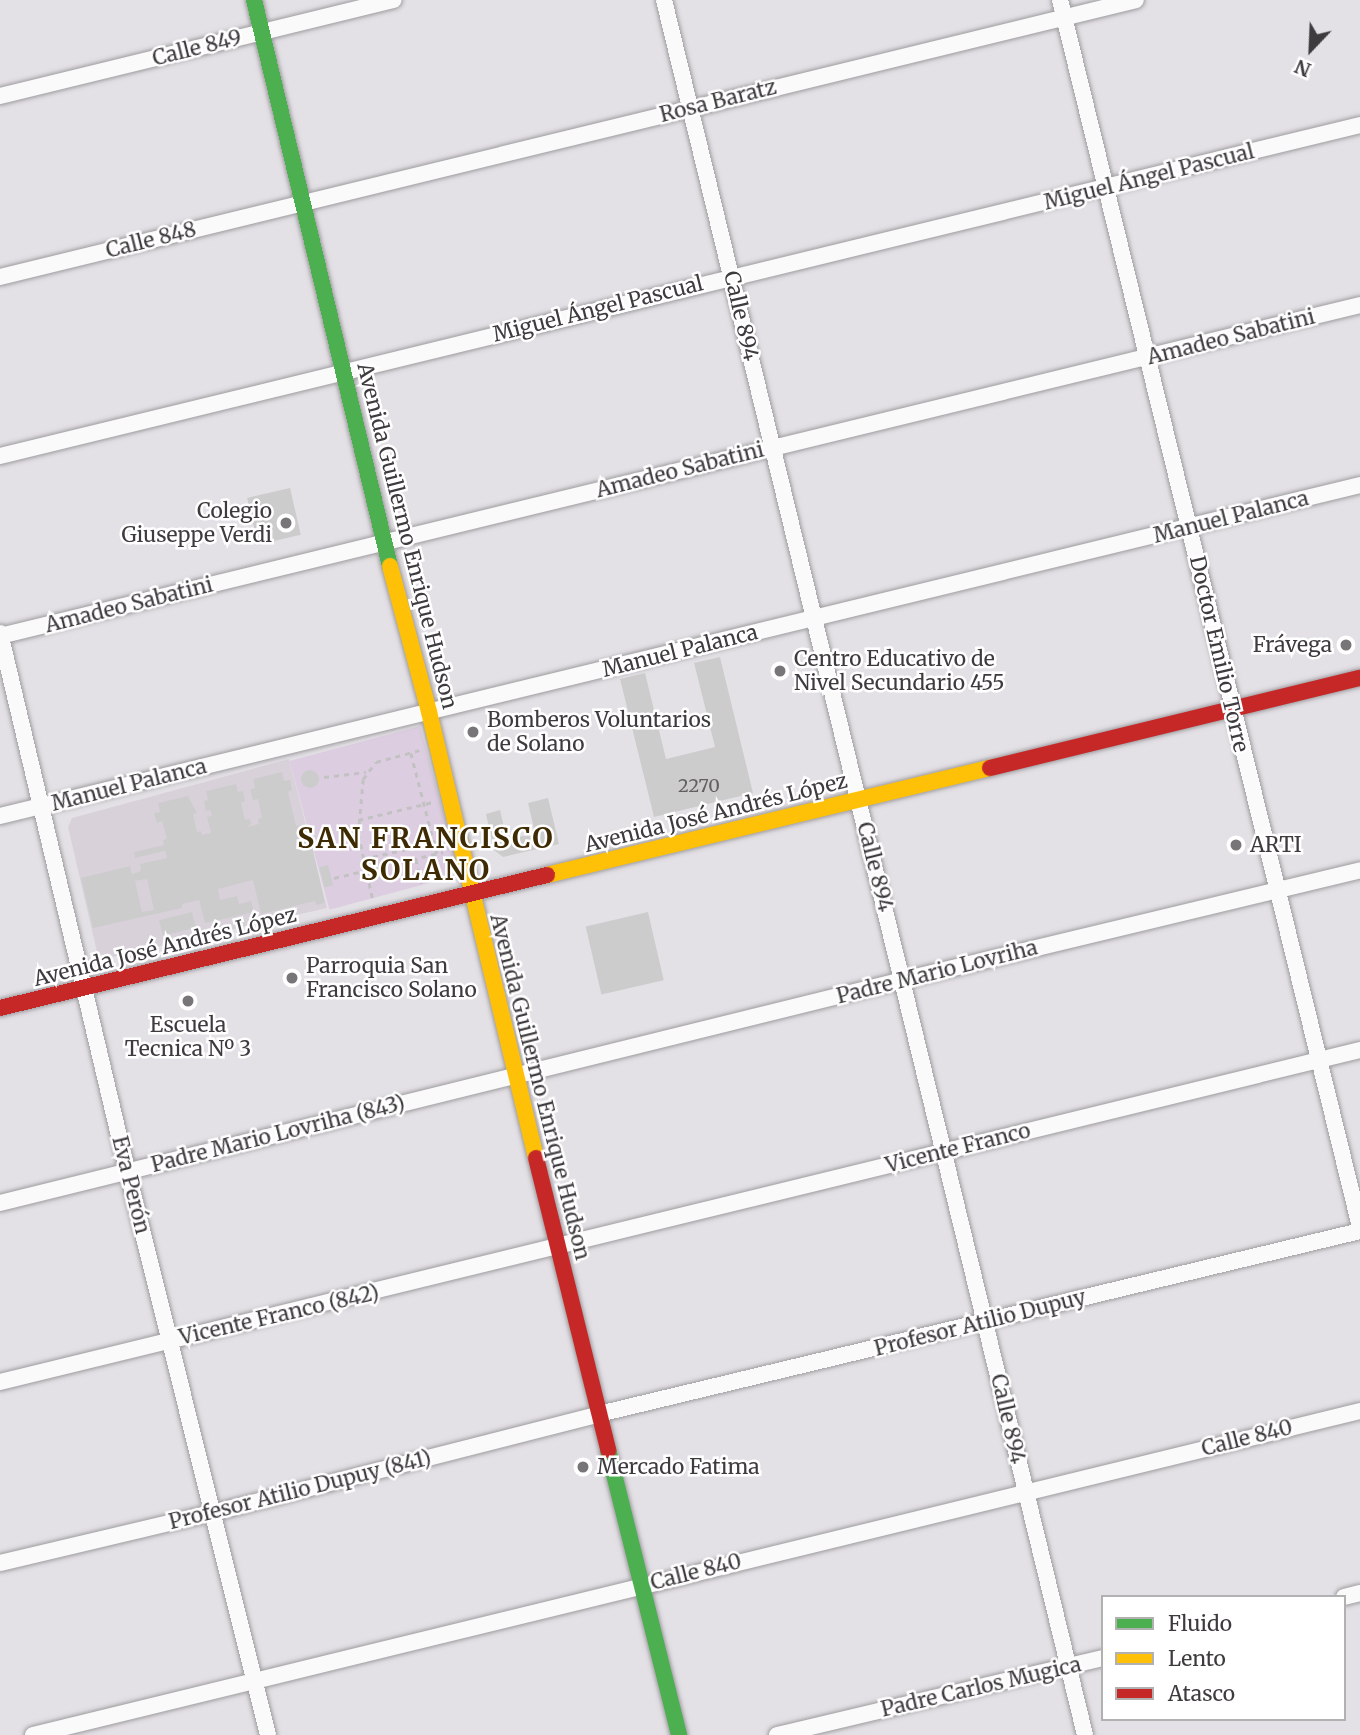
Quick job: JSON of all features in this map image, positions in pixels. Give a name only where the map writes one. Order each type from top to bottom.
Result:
[{"type":"street","name":"Avenida Guillermo Enrique Hudson","points":[[254,0],[384,543],[429,712],[515,1075],[678,1735]]},
{"type":"street","name":"Calle 849","points":[[0,96],[393,0]]},
{"type":"street","name":"Calle 894","points":[[664,0],[1085,1735]]},
{"type":"street","name":"Doctor Emilio Torre","points":[[1060,0],[1360,1229]]},
{"type":"street","name":"Rosa Baratz","points":[[301,202],[1136,0]]},
{"type":"street","name":"Miguel Ángel Pascual","points":[[0,456],[1360,125]]},
{"type":"street","name":"Calle 848","points":[[0,277],[301,202]]},
{"type":"street","name":"Amadeo Sabatini","points":[[0,635],[1360,305]]},
{"type":"street","name":"Manuel Palanca","points":[[0,816],[1360,485]]},
{"type":"street","name":"Eva Perón","points":[[0,635],[127,1170],[268,1735]]},
{"type":"street","name":"Avenida José Andrés López","points":[[0,1008],[1360,678]]},
{"type":"street","name":"Padre Mario Lovriha","points":[[515,1075],[1360,870]]},
{"type":"street","name":"Vicente Franco","points":[[558,1248],[1360,1050]]},
{"type":"street","name":"Padre Mario Lovriha (843)","points":[[0,1203],[515,1075]]},
{"type":"street","name":"Profesor Atilio Dupuy","points":[[599,1414],[1360,1229]]},
{"type":"street","name":"Vicente Franco (842)","points":[[0,1382],[558,1248]]},
{"type":"street","name":"Calle 840","points":[[33,1735],[1360,1411]]},
{"type":"street","name":"Profesor Atilio Dupuy (841)","points":[[0,1563],[212,1513],[599,1414]]},
{"type":"street","name":"Padre Carlos Mugica","points":[[777,1735],[1101,1658]]},
{"type":"path","points":[[377,917],[362,859],[358,820],[366,772],[376,762],[437,745]]},
{"type":"path","points":[[411,752],[437,854]]},
{"type":"path","points":[[324,777],[366,772]]},
{"type":"path","points":[[358,820],[449,798]]},
{"type":"path","points":[[362,859],[434,842],[460,842]]},
{"type":"path","points":[[334,878],[437,854],[460,842]]},
{"type":"path","points":[[416,859],[426,905]]},
{"type":"shaded area","points":[[420,726],[460,875],[329,910],[290,761]]},
{"type":"shaded area","points":[[289,759],[327,908],[108,958],[97,952],[68,827],[72,818]]},
{"type":"building","points":[[290,488],[301,535],[258,545],[247,498]]},
{"type":"building","points":[[720,657],[753,793],[654,817],[620,679],[645,673],[666,759],[715,747],[694,663]]},
{"type":"building","points":[[310,770],[316,773],[319,779],[316,785],[310,788],[304,785],[301,779],[304,773]]},
{"type":"building","points":[[282,772],[284,781],[290,780],[292,790],[288,792],[296,826],[307,824],[325,903],[316,905],[315,901],[261,914],[253,880],[218,889],[220,900],[237,896],[239,904],[251,901],[254,912],[205,923],[199,900],[182,904],[182,908],[93,928],[81,878],[130,866],[132,874],[141,871],[140,864],[167,858],[165,851],[135,858],[134,852],[164,845],[163,840],[167,839],[162,821],[157,823],[154,813],[160,812],[158,803],[188,796],[197,813],[193,814],[197,832],[201,831],[202,835],[211,833],[207,817],[212,816],[210,810],[206,811],[204,801],[208,800],[206,791],[236,784],[238,792],[243,791],[245,801],[241,803],[245,820],[250,819],[251,824],[247,827],[259,824],[258,819],[262,818],[258,799],[253,800],[250,790],[255,788],[253,779]],"holes":[[[147,879],[154,910],[142,912],[135,881]]]},
{"type":"building","points":[[548,798],[559,844],[503,857],[494,850],[486,814],[500,810],[507,840],[535,833],[528,803]]},
{"type":"building","points":[[328,865],[333,885],[324,888],[319,867]]},
{"type":"building","points":[[192,912],[196,928],[163,936],[159,920]]},
{"type":"building","points":[[648,912],[664,980],[601,995],[586,926]]},
{"type":"traffic: fast","points":[[254,0],[390,566]]},
{"type":"traffic: fast","points":[[608,1450],[679,1735]]},
{"type":"traffic: slow","points":[[390,566],[429,712],[536,1158]]},
{"type":"traffic: slow","points":[[547,875],[990,768]]},
{"type":"traffic: jam","points":[[990,768],[1360,678]]},
{"type":"traffic: jam","points":[[0,1008],[547,875]]},
{"type":"traffic: jam","points":[[536,1158],[608,1450]]},
{"type":"place","name":"Colegio Giuseppe Verdi","points":[[286,523]]},
{"type":"place","name":"Frávega","points":[[1346,645]]},
{"type":"place","name":"Centro Educativo de Nivel Secundario 455","points":[[780,671]]},
{"type":"place","name":"Bomberos Voluntarios de Solano","points":[[473,732]]},
{"type":"place","name":"ARTI","points":[[1236,845]]},
{"type":"place","name":"Parroquia San Francisco Solano","points":[[292,978]]},
{"type":"place","name":"Escuela Tecnica Nº 3","points":[[188,1001]]},
{"type":"place","name":"Mercado Fatima","points":[[583,1467]]},
{"type":"district","name":"SAN FRANCISCO SOLANO","points":[[426,854]]}]
